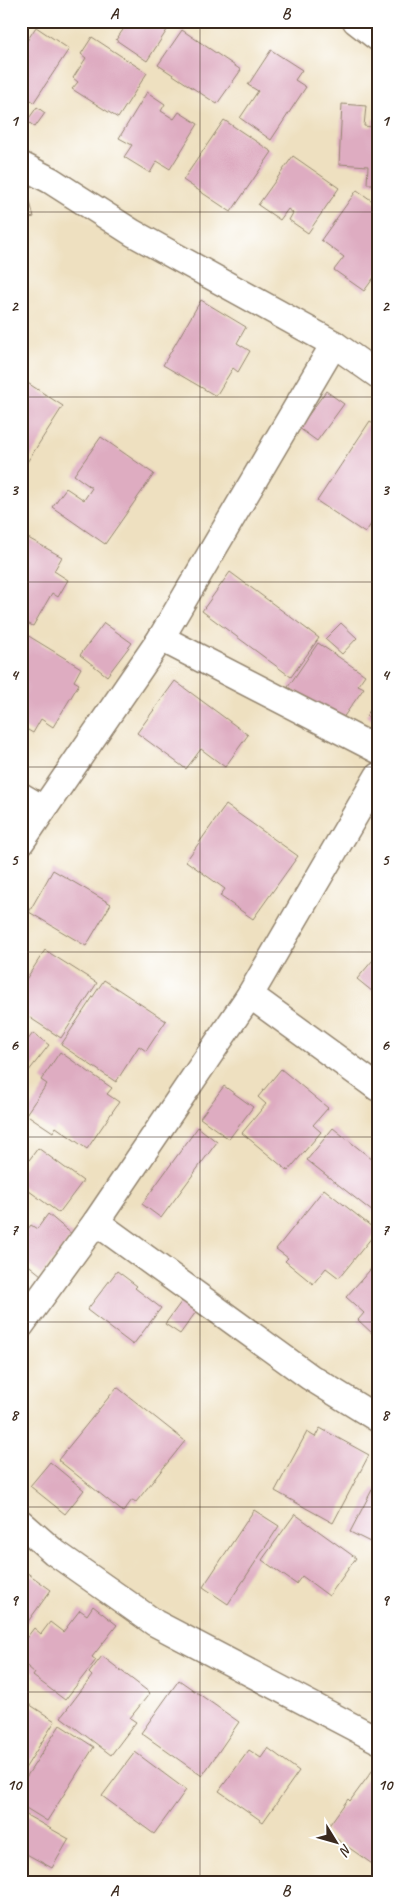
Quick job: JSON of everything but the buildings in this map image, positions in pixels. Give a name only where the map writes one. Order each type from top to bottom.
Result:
[{"type":"street","points":[[356,21],[378,38]]},
{"type":"street","points":[[21,165],[50,180],[133,233],[334,344],[378,375]]},
{"type":"street","points":[[21,842],[32,803],[165,630],[334,344]]},
{"type":"street","points":[[165,630],[378,750]]},
{"type":"street","points":[[21,1325],[96,1222],[250,995],[378,776]]},
{"type":"street","points":[[250,995],[378,1088]]},
{"type":"street","points":[[96,1222],[310,1377],[378,1419]]},
{"type":"street","points":[[21,1523],[54,1552],[155,1624],[378,1740]]}]
